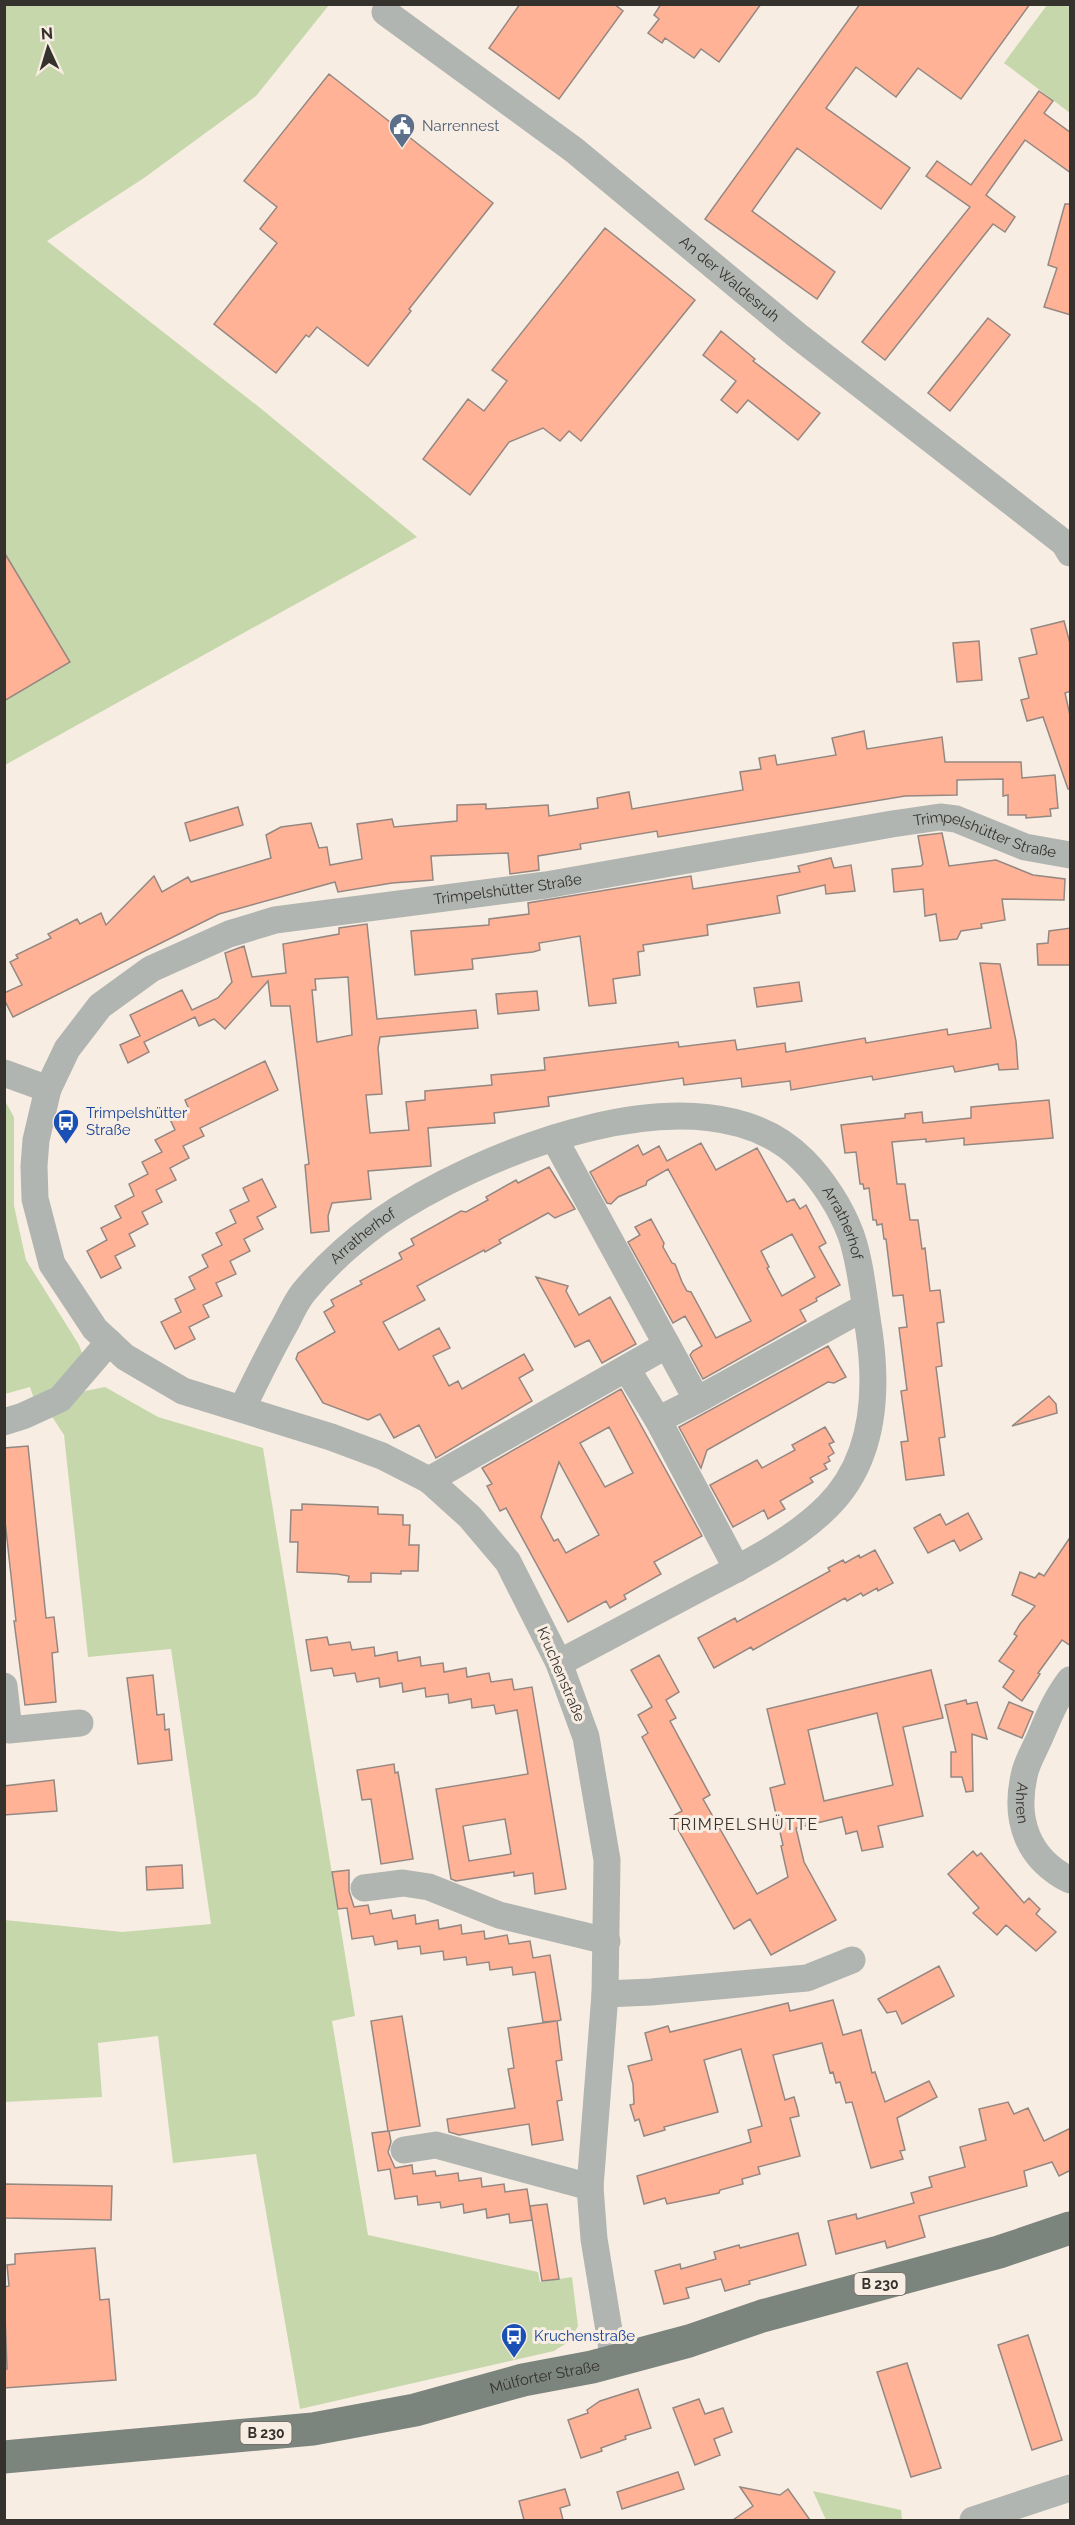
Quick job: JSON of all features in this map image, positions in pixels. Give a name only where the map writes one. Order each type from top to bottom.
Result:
[{"type":"main road","name":"Mülforter Straße","points":[[4,2457],[313,2429],[415,2410],[523,2380],[614,2361],[689,2341],[762,2316],[999,2252],[1071,2228]]},
{"type":"street","name":"An der Waldesruh","points":[[385,12],[574,150],[798,336],[1064,543],[1071,553]]},
{"type":"street","name":"Trimpelshütter Straße","points":[[48,1089],[67,1049],[82,1027],[100,1006],[123,988],[151,969],[213,941],[275,920],[546,885],[940,817],[956,819],[1025,847],[1071,855]]},
{"type":"street","points":[[4,1073],[48,1089]]},
{"type":"street","name":"Kruchenstraße","points":[[48,1089],[36,1140],[35,1199],[52,1264],[95,1329],[125,1357],[183,1391],[331,1437],[382,1456],[429,1480],[470,1517],[508,1562],[560,1663],[586,1737],[607,1860],[605,1994],[590,2187],[594,2239],[614,2361]]},
{"type":"street","name":"Arratherhof","points":[[242,1409],[267,1357],[302,1294],[350,1246],[380,1222],[466,1171],[554,1138],[605,1125],[655,1117],[724,1118],[760,1130],[801,1158],[836,1204],[851,1236],[871,1344],[873,1397],[870,1427],[860,1457],[848,1481],[830,1504],[799,1531],[737,1569],[560,1663]]},
{"type":"street","points":[[554,1138],[697,1400]]},
{"type":"street","points":[[658,1420],[865,1307]]},
{"type":"street","points":[[4,1422],[60,1399],[109,1342]]},
{"type":"street","points":[[429,1480],[667,1346]]},
{"type":"street","points":[[627,1369],[658,1420],[737,1569]]},
{"type":"street","name":"Ahren","points":[[1071,1680],[1056,1699],[1024,1775],[1021,1819],[1035,1854],[1053,1872],[1071,1880]]},
{"type":"street","points":[[4,1686],[9,1730],[80,1723]]},
{"type":"street","points":[[364,1888],[403,1884],[429,1887],[499,1915],[607,1941]]},
{"type":"street","points":[[605,1994],[807,1978],[852,1960]]},
{"type":"street","points":[[404,2150],[436,2145],[590,2187]]},
{"type":"street","points":[[973,2520],[1071,2488]]},
{"type":"green space","points":[[4,5],[329,5],[256,96],[144,178],[47,241],[259,407],[417,537],[5,765]]},
{"type":"green space","points":[[1047,5],[1070,5],[1070,113],[1004,63]]},
{"type":"green space","points":[[4,1099],[14,1117],[14,1206],[26,1260],[79,1345],[85,1361],[35,1402],[30,1387],[5,1394]]},
{"type":"green space","points":[[105,1387],[158,1417],[263,1448],[355,2016],[332,2021],[368,2235],[538,2272],[540,2282],[572,2277],[578,2326],[570,2341],[554,2351],[300,2409],[256,2154],[173,2163],[158,2036],[98,2043],[102,2097],[5,2102],[5,1920],[122,1932],[211,1924],[171,1649],[88,1657],[64,1435],[51,1415],[85,1391]]},
{"type":"green space","points":[[813,2491],[901,2510],[902,2520],[826,2520]]},
{"type":"building","points":[[520,4],[614,4],[623,11],[559,99],[489,48]]},
{"type":"building","points":[[661,4],[761,4],[719,62],[701,49],[694,58],[665,38],[662,43],[648,33],[659,19],[654,15]]},
{"type":"building","points":[[860,4],[1030,4],[961,99],[918,68],[896,97],[856,67],[826,108],[910,168],[881,209],[797,148],[752,211],[835,272],[817,299],[705,219]]},
{"type":"building","points":[[329,74],[493,203],[409,309],[411,311],[368,366],[317,327],[309,337],[306,335],[276,373],[214,324],[277,243],[260,229],[277,207],[244,181]]},
{"type":"building","points":[[1039,91],[1053,101],[1044,113],[1071,133],[1071,173],[1025,140],[986,195],[1015,217],[1005,232],[993,224],[885,360],[862,342],[970,207],[926,176],[937,161],[971,185]]},
{"type":"building","points":[[1065,204],[1071,204],[1071,315],[1044,307],[1057,268],[1048,265]]},
{"type":"building","points":[[605,228],[695,300],[581,441],[569,431],[560,441],[543,428],[509,442],[470,495],[423,459],[468,399],[484,411],[507,381],[492,370]]},
{"type":"building","points":[[988,318],[1010,335],[950,411],[928,393]]},
{"type":"building","points":[[721,331],[755,359],[753,361],[820,413],[798,440],[748,400],[737,413],[721,400],[736,381],[703,355]]},
{"type":"building","points":[[4,552],[70,662],[4,701]]},
{"type":"building","points":[[1064,621],[1071,647],[1071,691],[1065,693],[1071,720],[1071,789],[1068,789],[1043,717],[1027,721],[1021,700],[1029,698],[1019,658],[1037,654],[1031,629]]},
{"type":"building","points":[[979,641],[982,680],[957,682],[953,643]]},
{"type":"building","points":[[864,731],[867,749],[942,737],[945,762],[1021,762],[1022,778],[1055,775],[1058,808],[1050,809],[1051,816],[1026,818],[1026,815],[1008,815],[1008,795],[1003,796],[1003,779],[957,780],[957,795],[905,796],[658,837],[657,831],[580,844],[581,849],[538,856],[539,870],[510,874],[508,853],[431,856],[433,880],[392,883],[338,892],[335,882],[219,914],[13,1017],[4,999],[4,993],[22,985],[10,962],[18,958],[16,955],[51,938],[48,934],[77,919],[80,924],[101,913],[106,925],[154,876],[162,892],[188,877],[191,882],[271,858],[266,835],[281,827],[311,823],[319,848],[327,847],[330,865],[362,859],[357,824],[392,819],[394,827],[457,821],[457,805],[486,804],[486,809],[548,805],[549,816],[598,808],[597,798],[629,792],[632,809],[743,790],[740,772],[761,769],[759,758],[775,755],[777,765],[836,755],[832,738]]},
{"type":"building","points":[[238,807],[243,825],[190,841],[185,823]]},
{"type":"building","points":[[942,833],[949,866],[996,860],[1033,875],[1065,879],[1064,900],[1002,899],[1005,920],[981,924],[982,928],[961,931],[957,939],[940,941],[936,914],[925,916],[923,889],[894,892],[892,869],[921,866],[923,864],[918,836]]},
{"type":"building","points":[[831,858],[834,868],[851,865],[855,891],[826,894],[825,885],[777,896],[780,913],[707,925],[708,935],[643,945],[644,951],[638,952],[640,975],[613,979],[616,1003],[589,1006],[580,936],[539,943],[540,950],[533,952],[472,959],[473,969],[415,975],[411,931],[489,925],[489,919],[529,914],[528,903],[691,876],[693,889],[800,872],[798,866]]},
{"type":"building","points":[[367,924],[377,1019],[476,1010],[478,1028],[380,1037],[378,1048],[382,1094],[366,1095],[370,1133],[409,1130],[406,1102],[425,1100],[425,1091],[492,1085],[491,1075],[545,1070],[544,1058],[678,1042],[679,1047],[735,1040],[737,1050],[785,1043],[786,1052],[865,1038],[866,1043],[947,1029],[948,1035],[991,1028],[980,963],[1000,964],[1016,1041],[1018,1069],[999,1070],[998,1064],[955,1072],[953,1066],[873,1080],[872,1076],[791,1090],[790,1081],[742,1087],[741,1078],[684,1085],[683,1078],[548,1097],[549,1106],[494,1113],[495,1123],[428,1128],[431,1166],[368,1171],[371,1199],[332,1203],[328,1216],[329,1231],[311,1233],[305,1165],[309,1164],[290,1006],[271,1006],[268,981],[225,1029],[214,1019],[199,1026],[195,1017],[144,1042],[149,1052],[128,1063],[120,1045],[140,1036],[130,1015],[182,990],[192,1010],[218,998],[232,982],[225,953],[244,946],[252,977],[286,973],[283,944],[339,934],[339,928]],"holes":[[[348,977],[352,1035],[317,1042],[312,990],[316,990],[315,979]]]},
{"type":"building","points":[[1071,928],[1071,965],[1038,965],[1037,944],[1048,943],[1049,931]]},
{"type":"building","points":[[799,982],[802,1001],[757,1007],[754,988]]},
{"type":"building","points":[[537,991],[539,1010],[498,1014],[496,994]]},
{"type":"building","points":[[265,1061],[278,1090],[200,1128],[204,1136],[183,1146],[189,1158],[170,1168],[176,1180],[156,1190],[162,1202],[142,1212],[148,1224],[129,1234],[135,1246],[115,1256],[121,1268],[101,1278],[87,1251],[107,1240],[101,1228],[121,1218],[115,1206],[134,1196],[129,1184],[148,1174],[142,1162],[162,1152],[155,1140],[175,1130],[169,1117],[188,1107],[185,1100]]},
{"type":"building","points":[[1049,1100],[1053,1138],[964,1145],[964,1138],[926,1142],[926,1139],[892,1142],[897,1184],[905,1184],[910,1220],[918,1220],[922,1249],[925,1248],[930,1291],[940,1290],[944,1322],[937,1323],[942,1366],[936,1367],[945,1437],[939,1438],[944,1475],[906,1480],[901,1442],[908,1441],[901,1391],[907,1390],[899,1328],[907,1327],[903,1295],[893,1296],[882,1224],[877,1225],[876,1220],[873,1220],[869,1188],[864,1189],[863,1184],[860,1184],[856,1152],[845,1153],[841,1125],[905,1118],[905,1114],[922,1112],[923,1123],[971,1118],[971,1107]]},
{"type":"building","points":[[701,1143],[716,1170],[757,1148],[787,1202],[794,1199],[800,1209],[806,1205],[826,1243],[819,1247],[840,1285],[800,1310],[806,1321],[703,1379],[690,1355],[702,1346],[685,1316],[673,1323],[628,1242],[640,1235],[635,1227],[651,1219],[682,1282],[687,1291],[691,1292],[716,1338],[751,1321],[707,1240],[668,1169],[647,1181],[646,1185],[618,1197],[611,1204],[607,1203],[590,1172],[638,1145],[643,1155],[659,1146],[667,1161]],"holes":[[[792,1234],[815,1277],[782,1296],[761,1251]]]},
{"type":"building","points":[[549,1167],[575,1209],[555,1218],[548,1213],[499,1240],[501,1243],[485,1252],[484,1250],[417,1286],[425,1300],[383,1322],[399,1350],[439,1328],[450,1348],[433,1356],[449,1386],[458,1381],[462,1389],[524,1354],[533,1370],[519,1378],[532,1401],[436,1458],[419,1425],[394,1438],[380,1414],[368,1420],[323,1403],[296,1359],[298,1353],[335,1332],[324,1312],[334,1306],[331,1300],[362,1284],[360,1281],[402,1259],[399,1253],[414,1245],[411,1239],[461,1211],[466,1212],[488,1200],[486,1197],[516,1180],[518,1183]]},
{"type":"building","points":[[262,1179],[276,1207],[257,1217],[263,1229],[244,1239],[250,1251],[230,1261],[236,1274],[216,1283],[222,1296],[203,1305],[209,1317],[189,1327],[195,1339],[175,1349],[161,1322],[181,1312],[175,1299],[195,1289],[189,1277],[208,1267],[202,1255],[222,1245],[216,1233],[236,1223],[230,1210],[249,1201],[243,1188]]},
{"type":"building","points":[[536,1277],[568,1286],[566,1291],[579,1315],[610,1297],[636,1344],[602,1363],[589,1340],[575,1347]]},
{"type":"building","points":[[828,1346],[846,1377],[834,1383],[828,1382],[707,1450],[701,1468],[679,1427]]},
{"type":"building","points":[[621,1389],[702,1536],[654,1562],[661,1574],[624,1595],[626,1599],[610,1608],[606,1601],[568,1622],[506,1508],[500,1511],[487,1486],[492,1484],[482,1468]],"holes":[[[609,1427],[633,1473],[605,1487],[580,1443]],[[559,1462],[599,1535],[566,1553],[558,1539],[554,1541],[541,1517]]]},
{"type":"building","points":[[1049,1396],[1056,1404],[1057,1413],[1012,1426]]},
{"type":"building","points":[[825,1427],[834,1442],[829,1444],[834,1453],[828,1457],[830,1461],[824,1464],[827,1469],[810,1478],[813,1482],[780,1501],[785,1509],[768,1519],[764,1510],[733,1527],[710,1485],[757,1460],[762,1468],[795,1450],[792,1445]]},
{"type":"building","points":[[28,1446],[46,1618],[54,1617],[58,1652],[52,1653],[56,1702],[25,1705],[14,1621],[16,1621],[4,1512],[4,1448]]},
{"type":"building","points":[[302,1504],[378,1507],[378,1514],[403,1515],[403,1525],[410,1525],[409,1545],[419,1545],[418,1571],[401,1571],[401,1574],[371,1573],[371,1582],[348,1582],[349,1576],[337,1574],[297,1572],[298,1542],[290,1542],[291,1510],[302,1510]]},
{"type":"building","points":[[968,1513],[982,1539],[960,1551],[954,1540],[928,1553],[914,1528],[940,1514],[946,1525]]},
{"type":"building","points":[[1071,1536],[1071,1646],[1062,1640],[1038,1673],[1040,1674],[1022,1701],[1003,1687],[1014,1671],[999,1661],[1017,1636],[1014,1634],[1020,1624],[1035,1606],[1012,1595],[1020,1572],[1035,1578],[1039,1573],[1044,1576]]},
{"type":"building","points":[[875,1550],[893,1583],[863,1596],[861,1593],[847,1601],[845,1598],[753,1650],[751,1647],[714,1668],[698,1638],[735,1618],[737,1622],[830,1571],[828,1568],[843,1560],[845,1563]]},
{"type":"building","points":[[327,1637],[329,1645],[350,1642],[352,1650],[374,1647],[375,1656],[397,1652],[398,1661],[420,1657],[421,1666],[443,1663],[444,1672],[466,1668],[467,1677],[489,1673],[491,1682],[512,1679],[514,1690],[532,1687],[566,1889],[535,1894],[533,1873],[514,1876],[514,1872],[456,1881],[451,1879],[436,1789],[528,1774],[517,1710],[496,1714],[494,1705],[472,1708],[471,1699],[449,1703],[448,1694],[426,1697],[425,1688],[403,1692],[402,1683],[380,1687],[379,1678],[357,1682],[355,1673],[334,1676],[332,1668],[311,1671],[306,1640]],"holes":[[[505,1819],[511,1854],[469,1861],[463,1826]]]},
{"type":"building","points":[[659,1655],[679,1692],[666,1700],[676,1718],[670,1721],[710,1795],[703,1799],[757,1894],[788,1877],[770,1788],[785,1784],[767,1709],[931,1670],[943,1718],[903,1727],[923,1816],[878,1826],[883,1847],[862,1851],[857,1831],[846,1834],[842,1817],[796,1828],[804,1862],[836,1920],[771,1955],[750,1919],[734,1929],[671,1817],[682,1811],[642,1737],[648,1733],[638,1715],[652,1707],[631,1670]],"holes":[[[877,1713],[893,1785],[824,1801],[808,1730]]]},
{"type":"building","points":[[153,1675],[157,1715],[164,1714],[165,1730],[169,1729],[172,1760],[138,1764],[127,1678]]},
{"type":"building","points":[[966,1700],[967,1704],[977,1702],[987,1739],[972,1734],[973,1791],[966,1792],[962,1777],[951,1777],[951,1752],[956,1752],[945,1705]]},
{"type":"building","points":[[1009,1702],[1033,1712],[1022,1738],[998,1728]]},
{"type":"building","points":[[394,1764],[395,1773],[398,1772],[413,1859],[381,1864],[371,1799],[362,1800],[357,1770]]},
{"type":"building","points":[[54,1780],[57,1811],[4,1815],[4,1786]]},
{"type":"building","points":[[973,1851],[977,1856],[981,1853],[1024,1903],[1029,1898],[1040,1909],[1036,1914],[1056,1932],[1036,1951],[1006,1925],[997,1935],[973,1913],[979,1908],[948,1874]]},
{"type":"building","points":[[182,1865],[183,1888],[147,1890],[146,1867]]},
{"type":"building","points":[[349,1870],[349,1891],[354,1907],[368,1905],[370,1914],[391,1910],[393,1919],[415,1915],[416,1924],[438,1920],[439,1929],[461,1925],[462,1934],[484,1931],[485,1939],[507,1935],[509,1944],[530,1941],[533,1958],[550,1955],[561,2020],[557,2021],[562,2060],[556,2061],[562,2100],[557,2101],[563,2140],[532,2145],[529,2124],[459,2135],[449,2132],[447,2119],[515,2108],[508,2069],[514,2068],[508,2028],[556,2021],[543,2022],[535,1972],[513,1975],[512,1967],[490,1970],[489,1962],[467,1965],[466,1957],[444,1960],[443,1951],[421,1954],[420,1946],[398,1949],[397,1941],[375,1945],[373,1936],[352,1939],[347,1908],[338,1909],[332,1872]]},
{"type":"building","points":[[939,1966],[954,1996],[902,2024],[896,2011],[887,2013],[878,1999]]},
{"type":"building","points":[[833,2000],[843,2035],[861,2030],[872,2073],[875,2072],[885,2102],[929,2081],[937,2097],[897,2118],[905,2150],[900,2151],[903,2159],[871,2168],[852,2102],[846,2103],[840,2082],[836,2083],[833,2072],[830,2073],[822,2043],[773,2055],[785,2100],[794,2097],[797,2107],[799,2116],[790,2118],[800,2156],[758,2167],[760,2174],[742,2179],[743,2184],[720,2190],[719,2193],[667,2204],[665,2198],[644,2204],[637,2176],[751,2142],[748,2130],[762,2126],[741,2049],[704,2060],[718,2112],[664,2127],[665,2130],[644,2136],[639,2119],[635,2121],[630,2105],[634,2104],[633,2084],[628,2066],[652,2060],[645,2033],[668,2026],[670,2032],[788,2003],[790,2011]]},
{"type":"building","points":[[402,2016],[420,2126],[389,2131],[391,2142],[388,2152],[395,2168],[412,2165],[413,2174],[435,2171],[436,2176],[458,2173],[459,2181],[481,2178],[482,2187],[504,2184],[505,2192],[527,2189],[532,2220],[510,2223],[509,2214],[487,2218],[486,2209],[464,2213],[463,2204],[441,2208],[440,2202],[418,2205],[417,2196],[395,2199],[390,2169],[378,2171],[372,2133],[388,2131],[371,2021]]},
{"type":"building","points":[[1008,2102],[1014,2114],[1028,2108],[1044,2141],[1071,2128],[1071,2170],[1059,2176],[1052,2162],[1024,2171],[1027,2186],[919,2216],[925,2237],[887,2248],[885,2241],[836,2254],[828,2221],[856,2214],[857,2219],[914,2203],[911,2193],[932,2187],[929,2177],[965,2167],[960,2147],[986,2140],[979,2109]]},
{"type":"building","points":[[4,2184],[112,2186],[111,2220],[4,2218]]},
{"type":"building","points":[[547,2204],[559,2279],[542,2281],[530,2206]]},
{"type":"building","points":[[798,2233],[806,2265],[749,2281],[750,2284],[725,2291],[721,2279],[686,2288],[689,2298],[664,2304],[655,2271],[680,2264],[681,2269],[716,2259],[714,2252],[739,2245],[740,2248]]},
{"type":"building","points":[[95,2248],[100,2300],[109,2299],[116,2380],[4,2388],[4,2369],[7,2369],[4,2287],[9,2286],[7,2265],[15,2264],[15,2254]]},
{"type":"building","points":[[1028,2335],[1062,2440],[1032,2450],[998,2345]]},
{"type":"building","points":[[907,2363],[941,2468],[911,2477],[877,2372]]},
{"type":"building","points":[[638,2389],[651,2428],[625,2436],[626,2439],[601,2448],[602,2451],[581,2458],[568,2420],[588,2413],[587,2410],[600,2401]]},
{"type":"building","points":[[699,2399],[705,2414],[723,2408],[732,2432],[714,2439],[720,2455],[695,2465],[673,2408]]},
{"type":"building","points":[[678,2472],[684,2489],[622,2509],[617,2492]]},
{"type":"building","points":[[740,2487],[780,2495],[788,2489],[810,2520],[733,2520],[753,2506]]},
{"type":"building","points":[[565,2489],[570,2505],[560,2508],[563,2520],[524,2520],[519,2501]]},
{"type":"place","name":"Narrennest","points":[[402,149]]},
{"type":"place","name":"Trimpelshütter Straße","points":[[66,1145]]},
{"type":"place","name":"Kruchenstraße","points":[[514,2359]]},
{"type":"district","name":"TRIMPELSHÜTTE","points":[[744,1824]]}]
